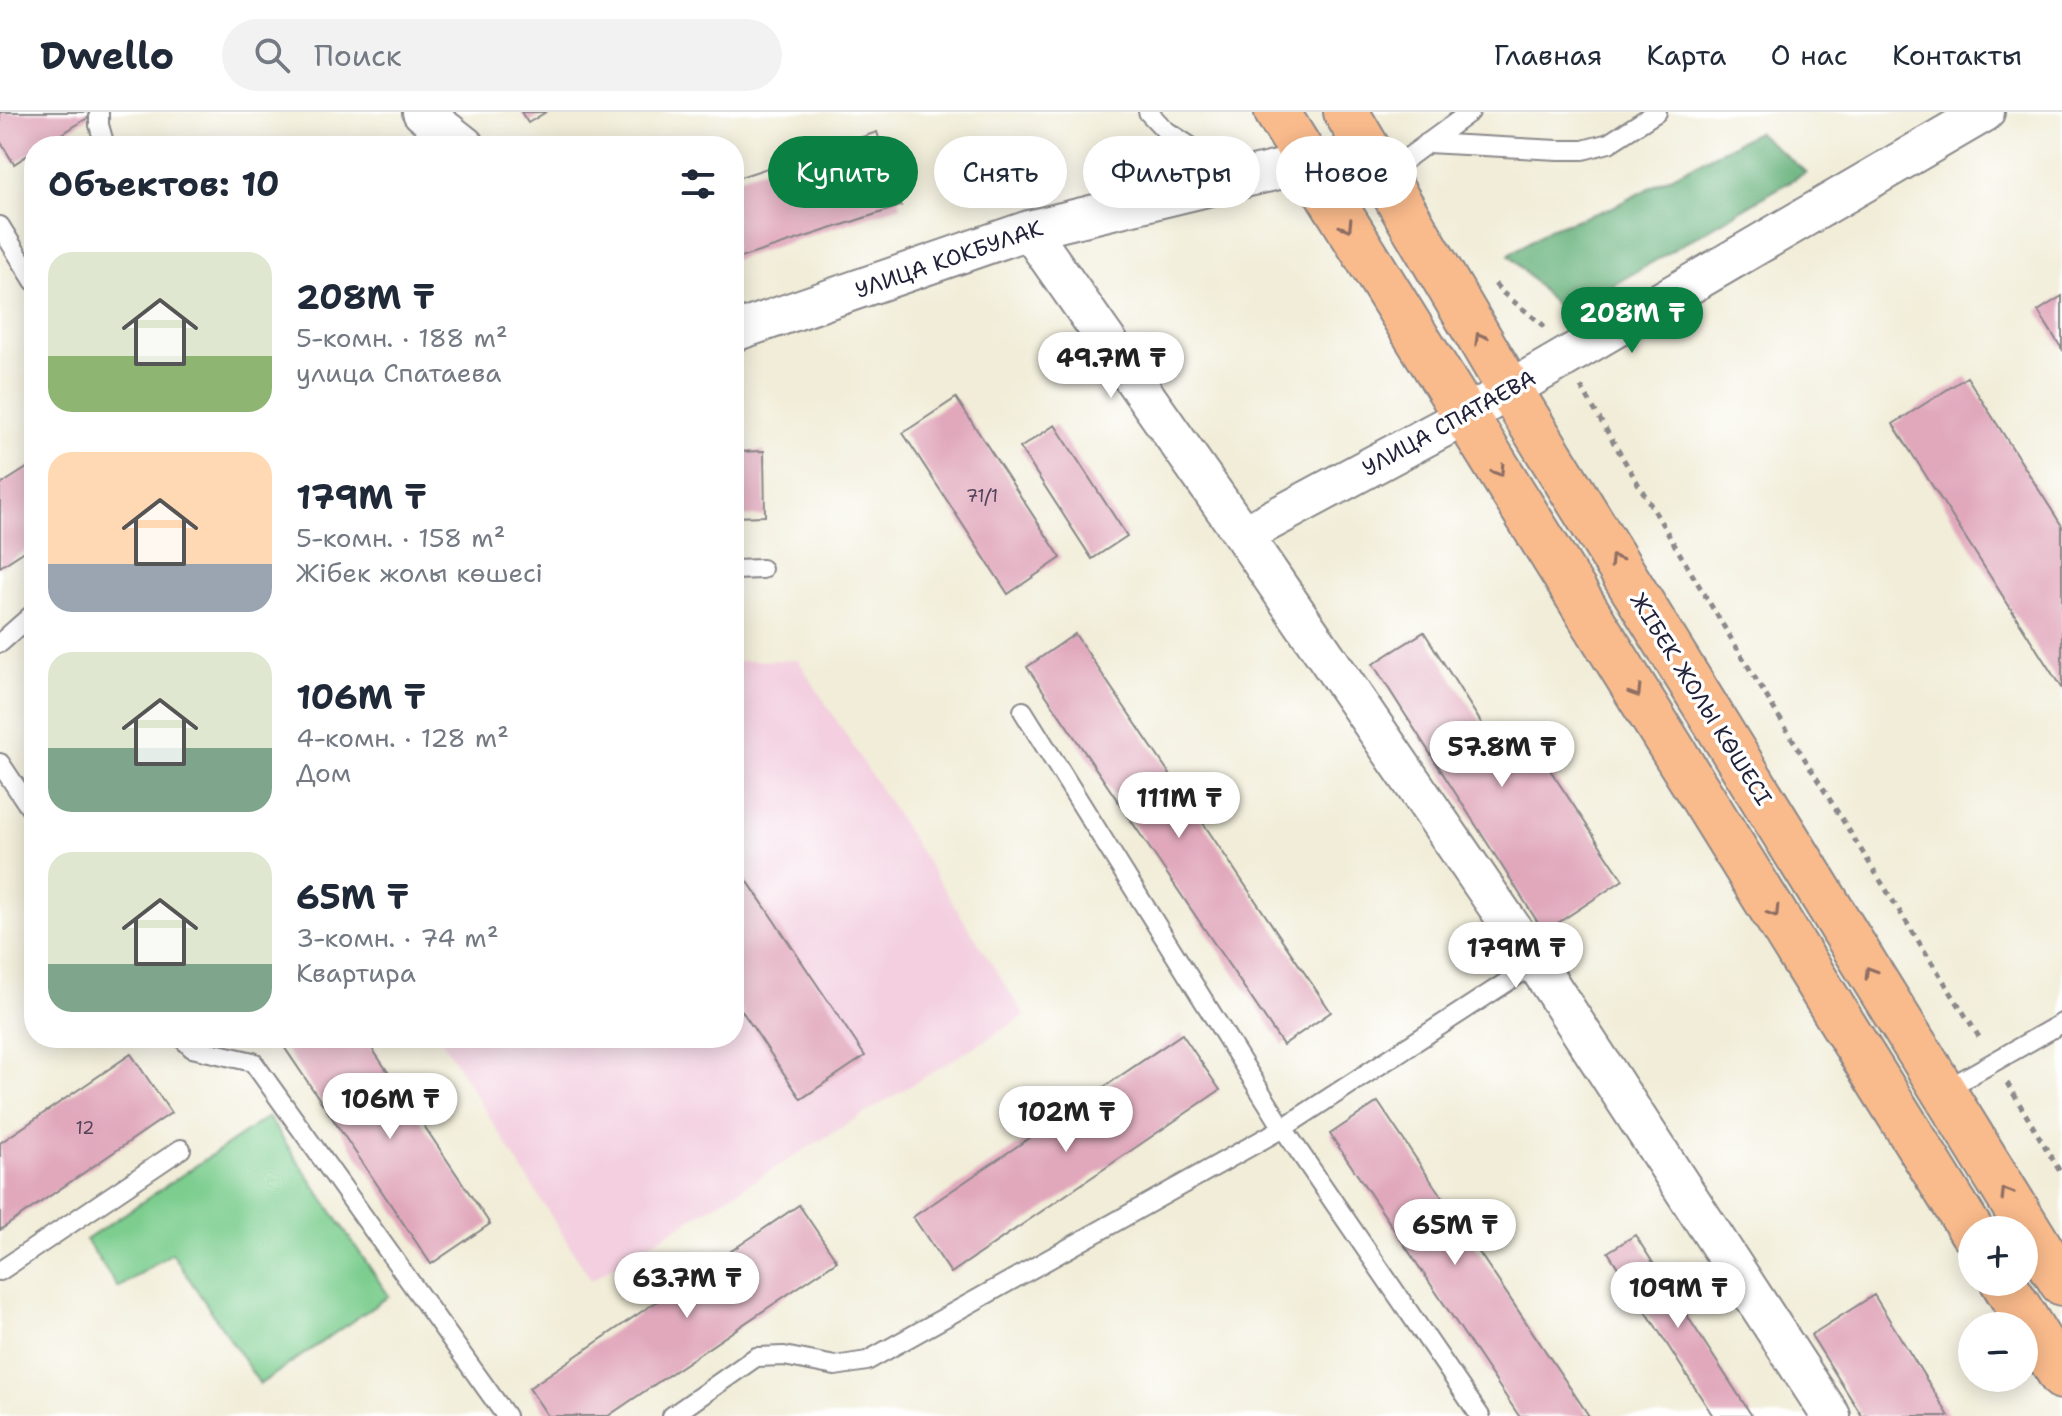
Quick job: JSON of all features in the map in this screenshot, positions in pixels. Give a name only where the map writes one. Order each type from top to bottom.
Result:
[{"type":"main road","points":[[1277,112],[1291,136]]},
{"type":"main road","name":"ЖІБЕК ЖОЛЫ КӨШЕСІ","points":[[1346,112],[1360,136]]},
{"type":"main road","points":[[1335,208],[1962,1216]]},
{"type":"main road","name":"ЖІБЕК ЖОЛЫ КӨШЕСІ","points":[[1403,208],[1510,390],[2062,1283]]},
{"type":"main road","points":[[2012,1296],[2062,1377]]},
{"type":"street","points":[[422,112],[452,136]]},
{"type":"street","name":"УЛИЦА СПАТАЕВА","points":[[1243,535],[1465,416],[1985,112]]},
{"type":"street","name":"УЛИЦА КОКБУЛАК","points":[[744,329],[1029,230],[1120,208]]},
{"type":"street","points":[[1029,230],[1243,535],[1536,963],[1831,1416]]},
{"type":"lane","points":[[99,112],[102,136]]},
{"type":"lane","points":[[1148,112],[1174,136]]},
{"type":"lane","points":[[1417,150],[1470,112]]},
{"type":"lane","points":[[1427,143],[1583,150],[1609,143],[1657,112]]},
{"type":"lane","points":[[0,226],[24,265]]},
{"type":"lane","points":[[744,570],[762,569]]},
{"type":"lane","points":[[0,643],[24,622]]},
{"type":"lane","points":[[1023,711],[1283,1128],[1480,1416]]},
{"type":"lane","points":[[0,763],[24,799]]},
{"type":"lane","points":[[672,1416],[756,1357],[784,1356],[835,1366],[867,1361],[1283,1128],[1536,963]]},
{"type":"lane","points":[[1943,1091],[2062,1023]]},
{"type":"lane","points":[[192,1048],[253,1062],[506,1416]]},
{"type":"lane","points":[[0,1271],[181,1149]]},
{"type":"path","points":[[1494,282],[1542,324],[1564,358],[1639,486],[2062,1175]]},
{"type":"shaded area","points":[[798,660],[1025,1016],[591,1280],[446,1048],[744,1048],[744,661]]},
{"type":"green space","points":[[1757,132],[1806,172],[1564,314],[1509,255],[1549,229],[1611,208]]},
{"type":"green space","points":[[268,1117],[389,1296],[260,1384],[172,1253],[118,1288],[86,1240]]},
{"type":"building","points":[[0,112],[90,112],[92,115],[59,136],[24,136],[24,158],[14,164],[0,141]]},
{"type":"building","points":[[521,112],[546,112],[528,123]]},
{"type":"building","points":[[768,168],[768,208],[895,208],[744,257],[744,176]]},
{"type":"building","points":[[2062,296],[2062,349],[2038,311]]},
{"type":"building","points":[[1967,377],[2062,526],[2062,689],[1893,424]]},
{"type":"building","points":[[956,398],[1061,558],[1008,594],[903,433]]},
{"type":"building","points":[[1055,425],[1127,536],[1092,559],[1020,448]]},
{"type":"building","points":[[764,451],[765,516],[744,517],[744,452]]},
{"type":"building","points":[[24,470],[24,551],[0,567],[0,485]]},
{"type":"building","points":[[1424,632],[1494,743],[1521,726],[1623,880],[1544,932],[1373,664]]},
{"type":"building","points":[[1075,634],[1331,1012],[1283,1045],[1027,667]]},
{"type":"building","points":[[744,876],[865,1056],[801,1099],[744,1014]]},
{"type":"building","points":[[1182,1034],[1220,1090],[951,1273],[913,1217]]},
{"type":"building","points":[[285,1048],[372,1048],[490,1224],[431,1264]]},
{"type":"building","points":[[131,1054],[171,1113],[0,1230],[0,1143]]},
{"type":"building","points":[[1378,1102],[1589,1416],[1519,1416],[1330,1134]]},
{"type":"building","points":[[799,1205],[837,1261],[608,1416],[548,1416],[529,1388]]},
{"type":"building","points":[[1635,1235],[1752,1416],[1713,1416],[1608,1252]]},
{"type":"building","points":[[1874,1295],[1949,1416],[1862,1416],[1811,1335]]}]
